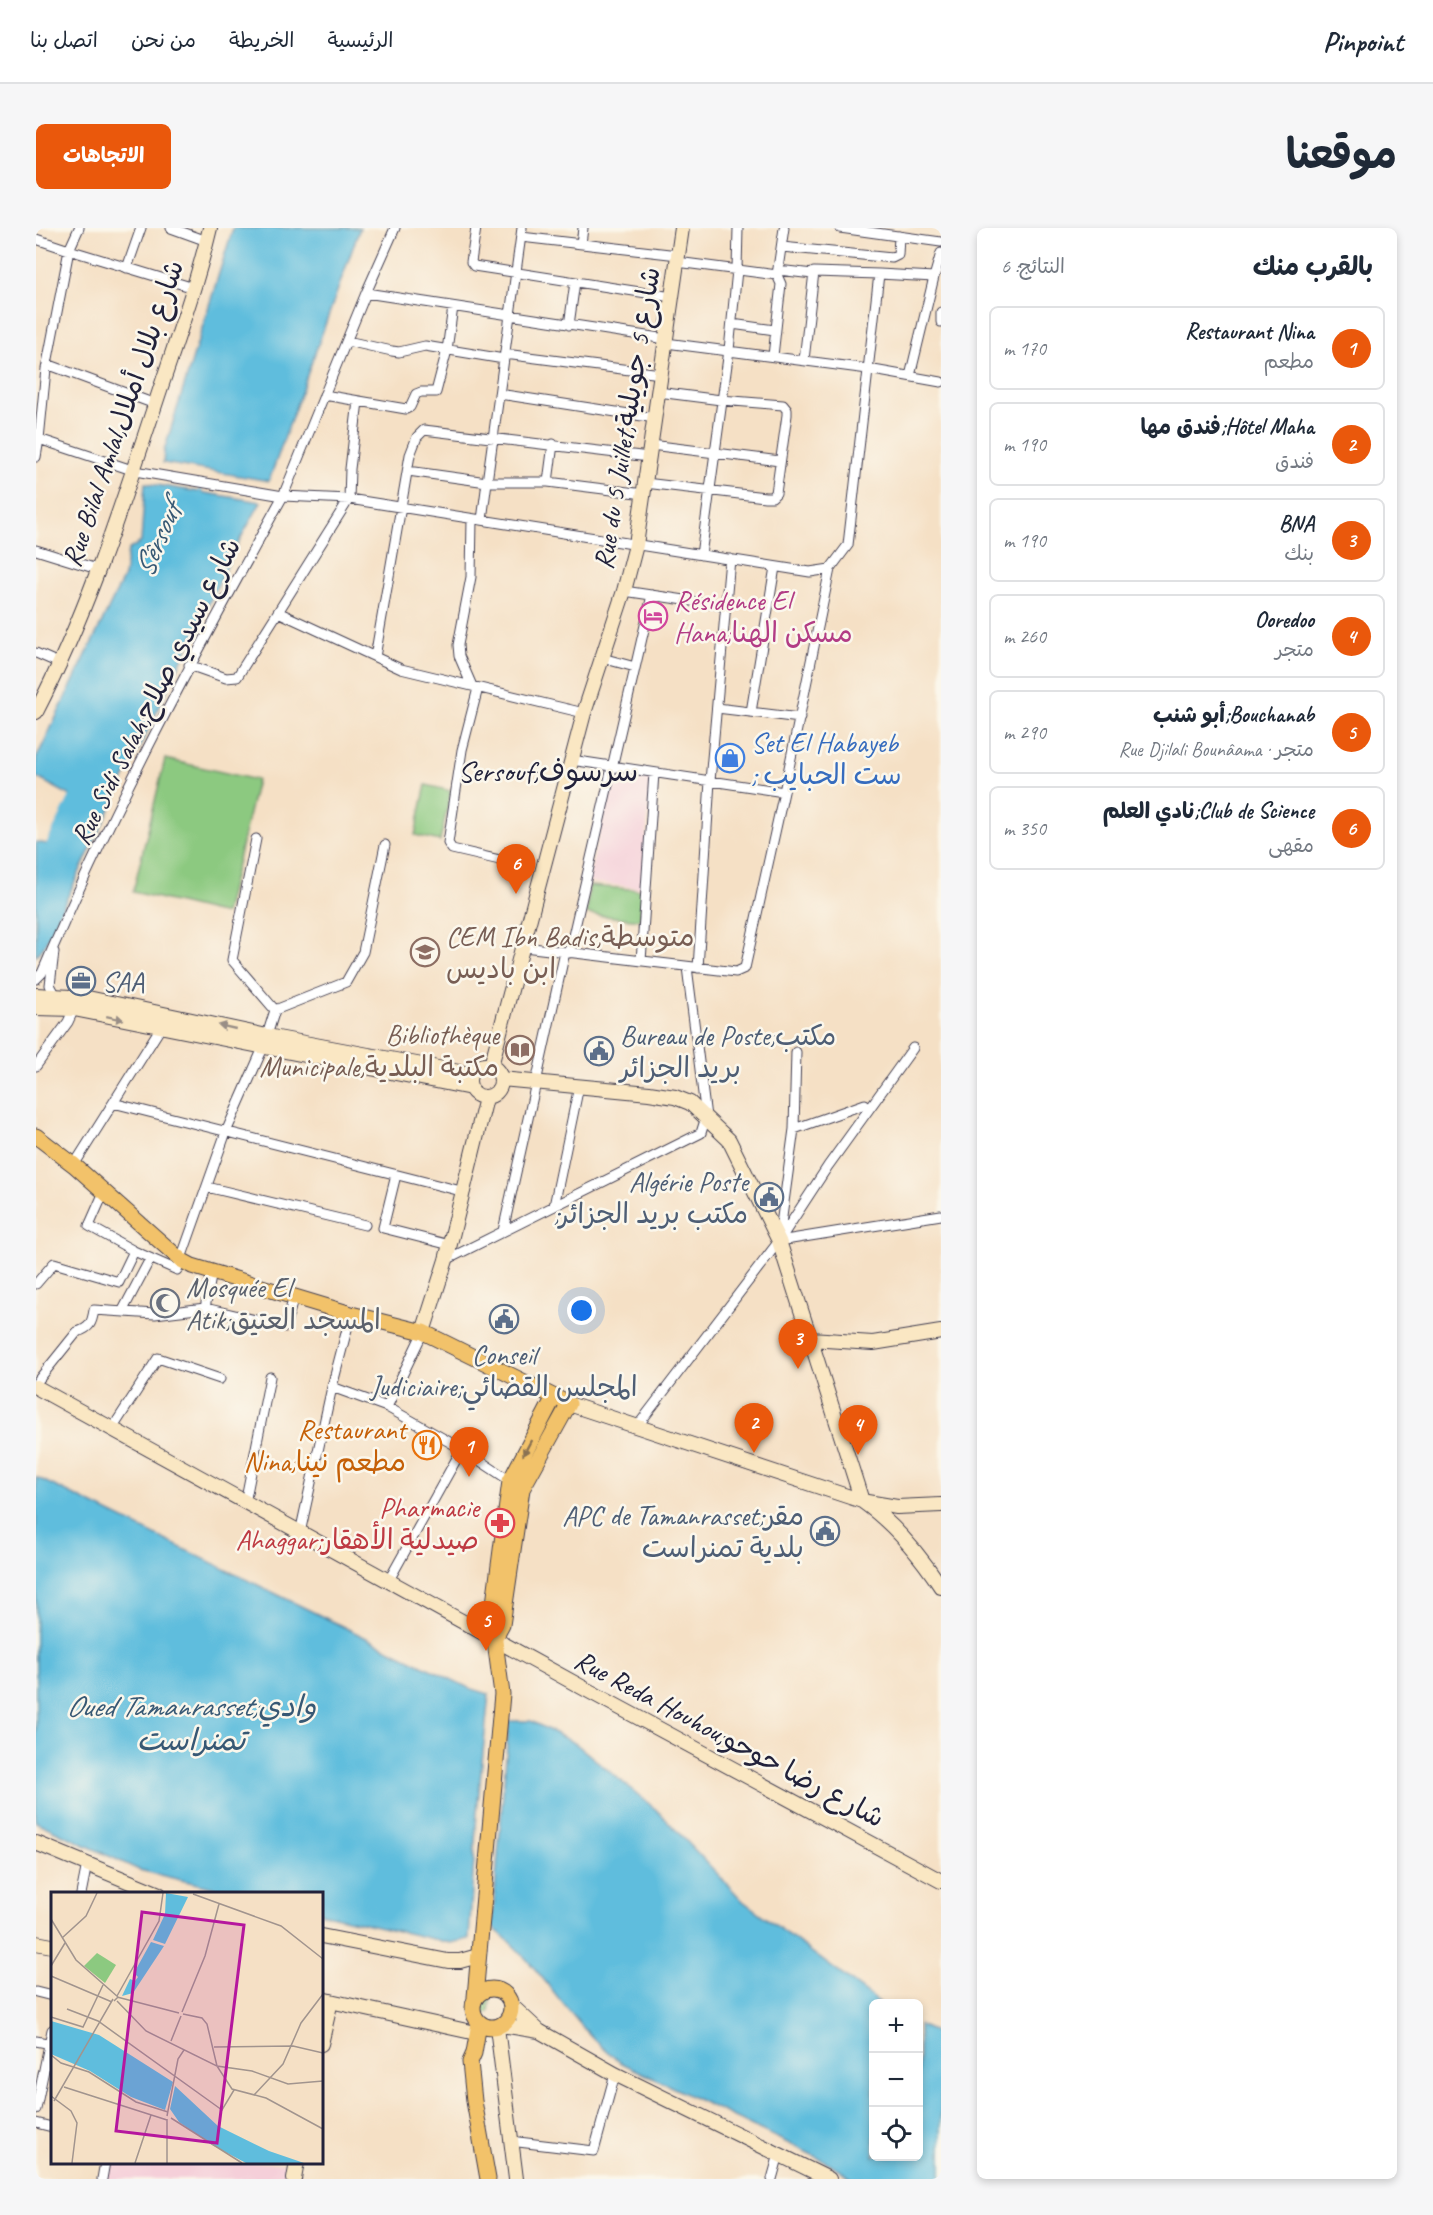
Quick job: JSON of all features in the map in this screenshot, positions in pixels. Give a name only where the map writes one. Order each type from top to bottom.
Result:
[{"type":"main road","points":[[36,1136],[74,1165],[181,1260],[192,1266],[351,1314],[423,1332],[569,1404],[516,1485]]},
{"type":"main road","points":[[488,2179],[474,2101],[470,2062],[474,2053],[478,2028],[472,2011],[476,1998],[502,1694],[495,1639],[502,1624],[516,1485],[554,1397]]},
{"type":"main road","points":[[478,1958],[496,1989],[507,1996],[511,2005],[510,2014],[499,2026],[478,2028]]},
{"type":"main road","points":[[476,1998],[482,1991],[496,1989]]},
{"type":"main road","points":[[474,2053],[479,2062],[496,2179]]},
{"type":"street","points":[[36,457],[47,366],[69,250],[79,228]]},
{"type":"street","points":[[127,268],[141,228]]},
{"type":"street","points":[[171,228],[208,234]]},
{"type":"street","name":"Rue Sidi Salah;شارع سيدي صلاح","points":[[36,979],[42,973],[121,801],[189,665],[283,496],[346,340],[396,228]]},
{"type":"street","points":[[476,228],[472,265],[672,297]]},
{"type":"street","points":[[581,244],[583,228]]},
{"type":"street","name":"Rue du 5 Juillet,شارع 5 جويلية","points":[[492,1066],[571,760],[624,591],[636,545],[682,228]]},
{"type":"street","points":[[701,555],[732,324],[738,228]]},
{"type":"street","points":[[773,356],[781,285],[777,273],[784,228]]},
{"type":"street","points":[[840,228],[941,242]]},
{"type":"street","points":[[517,864],[452,849],[448,843],[462,750],[475,687],[459,656],[458,645],[471,577],[477,519],[487,482],[521,233],[678,258],[737,270],[813,274],[816,271],[934,277]]},
{"type":"street","name":"Rue Bilal Amlal,شارع بلال أملال","points":[[36,712],[61,664],[135,471],[194,288],[208,234]]},
{"type":"street","points":[[782,247],[892,258],[898,255],[899,236]]},
{"type":"street","points":[[36,239],[194,288]]},
{"type":"street","points":[[910,376],[941,253]]},
{"type":"street","points":[[804,360],[813,274]]},
{"type":"street","points":[[524,947],[736,972],[745,968],[800,718],[830,568],[848,545],[879,274]]},
{"type":"street","points":[[569,325],[575,282]]},
{"type":"street","points":[[366,293],[941,382]]},
{"type":"street","points":[[324,395],[406,409],[410,407],[416,394],[436,392],[447,350],[453,307]]},
{"type":"street","points":[[941,312],[941,322]]},
{"type":"street","points":[[732,324],[775,330]]},
{"type":"street","points":[[346,340],[399,352],[425,346],[661,374]]},
{"type":"street","points":[[36,366],[47,366],[155,404]]},
{"type":"street","points":[[408,471],[487,482],[548,482],[711,491],[772,497],[776,493],[787,415],[787,410],[783,405],[658,392]]},
{"type":"street","points":[[499,394],[655,418]]},
{"type":"street","points":[[189,665],[226,678],[237,676],[278,612],[349,499],[358,401]]},
{"type":"street","points":[[375,657],[410,455],[417,437],[424,430],[553,444],[650,451],[714,452],[780,461]]},
{"type":"street","points":[[38,438],[135,471],[283,496],[349,499],[810,572],[830,568]]},
{"type":"street","points":[[548,482],[553,444]]},
{"type":"street","points":[[36,549],[97,569]]},
{"type":"street","points":[[698,968],[730,559]]},
{"type":"street","points":[[751,712],[775,567]]},
{"type":"street","points":[[624,591],[725,606]]},
{"type":"street","points":[[503,1232],[535,1082],[613,766],[652,595]]},
{"type":"street","points":[[278,612],[401,669],[584,713]]},
{"type":"street","points":[[36,652],[61,664]]},
{"type":"street","points":[[602,658],[635,667]]},
{"type":"street","points":[[717,708],[800,718]]},
{"type":"street","points":[[571,760],[784,792]]},
{"type":"street","points":[[640,961],[654,773]]},
{"type":"street","points":[[256,838],[232,960],[275,1010]]},
{"type":"street","points":[[275,1010],[346,981],[363,951],[385,845]]},
{"type":"street","name":"Rue Sidi Salah;شارع سيدي صلاح","points":[[55,941],[50,985],[56,996]]},
{"type":"street","points":[[447,1260],[701,1133],[706,1117],[687,967]]},
{"type":"street","points":[[36,995],[88,998],[169,1014],[265,1042]]},
{"type":"street","points":[[36,1008],[74,1009],[160,1027],[265,1042],[470,1081]]},
{"type":"street","points":[[36,1066],[68,1022],[74,1009]]},
{"type":"street","points":[[104,1192],[89,1226],[150,1259],[177,1270],[226,1132],[265,1042],[275,1010]]},
{"type":"street","points":[[74,1165],[169,1014]]},
{"type":"street","points":[[636,1428],[779,1241],[828,1166],[913,1048]]},
{"type":"street","points":[[779,1241],[794,1129],[796,1052]]},
{"type":"street","points":[[387,1407],[423,1332],[447,1260],[486,1098],[498,1089],[501,1079],[498,1071],[492,1066],[482,1065],[477,1067],[470,1081]]},
{"type":"street","points":[[501,1079],[675,1097],[690,1103],[729,1140],[779,1241],[862,1501],[896,1530],[940,1585]]},
{"type":"street","points":[[470,1081],[477,1095],[486,1098]]},
{"type":"street","points":[[554,1206],[579,1086]]},
{"type":"street","points":[[113,1103],[465,1192]]},
{"type":"street","points":[[794,1129],[865,1104],[869,1109]]},
{"type":"street","points":[[396,1175],[382,1228],[450,1245]]},
{"type":"street","points":[[207,1187],[365,1225]]},
{"type":"street","points":[[779,1241],[941,1215]]},
{"type":"street","points":[[36,1284],[54,1263],[119,1282],[134,1251]]},
{"type":"street","points":[[122,1312],[150,1259]]},
{"type":"street","points":[[205,1308],[212,1272]]},
{"type":"street","points":[[36,1385],[77,1332],[86,1330],[92,1324],[94,1310],[155,1314],[205,1308],[285,1327],[294,1297]]},
{"type":"street","points":[[300,1533],[332,1387],[351,1314]]},
{"type":"street","points":[[810,1339],[873,1343],[941,1332]]},
{"type":"street","points":[[112,1429],[158,1358],[220,1379]]},
{"type":"street","points":[[245,1503],[270,1377]]},
{"type":"street","name":"Rue Reda Houhou;شارع رضا حوحو","points":[[36,1385],[245,1503],[941,1881]]},
{"type":"street","points":[[332,1387],[387,1407],[462,1449],[516,1485]]},
{"type":"street","points":[[569,1404],[862,1501],[897,1507],[941,1505]]},
{"type":"street","points":[[389,1580],[462,1449]]},
{"type":"street","points":[[896,1530],[894,1518],[897,1507]]},
{"type":"street","points":[[36,1843],[154,1892]]},
{"type":"street","points":[[81,1892],[87,1864]]},
{"type":"street","points":[[322,1936],[448,1961],[478,1958]]},
{"type":"street","points":[[36,1943],[51,1946]]},
{"type":"street","points":[[36,1992],[51,1996]]},
{"type":"street","points":[[322,2035],[326,2000],[478,2028]]},
{"type":"street","points":[[511,2005],[539,2031],[615,2074],[829,2179]]},
{"type":"street","points":[[516,2179],[499,2026],[539,2031]]},
{"type":"street","points":[[36,2041],[51,2044],[36,2109]]},
{"type":"street","points":[[510,2141],[594,2151],[615,2074]]},
{"type":"street","points":[[36,2123],[51,2127]]},
{"type":"street","points":[[772,2179],[779,2154]]},
{"type":"street","points":[[102,2179],[105,2164]]},
{"type":"street","points":[[294,2179],[297,2164]]},
{"type":"shaded area","points":[[614,769],[651,775],[642,888],[588,882]]},
{"type":"shaded area","points":[[106,2164],[286,2164],[283,2179],[102,2179]]},
{"type":"green space","points":[[165,759],[257,780],[225,914],[133,892]]},
{"type":"green space","points":[[426,785],[451,791],[440,841],[415,835]]},
{"type":"green space","points":[[589,886],[643,890],[640,920],[587,914]]},
{"type":"green space","points":[[481,1985],[487,1985],[491,1990],[489,2012],[482,2016],[475,2011],[476,1991]]},
{"type":"water","points":[[233,228],[360,228],[269,481],[163,463],[164,451]]},
{"type":"water","points":[[145,483],[261,502],[238,543],[43,948],[36,956],[36,842],[47,844],[71,796],[36,777],[36,759],[124,576],[128,550],[141,542]]},
{"type":"water","name":"Oued Tamanrasset;وادي تمنراست","points":[[36,1477],[469,1688],[489,1694],[477,1811],[469,1939],[450,1943],[322,1913],[322,1892],[232,1892],[139,1870],[36,1822]]},
{"type":"water","points":[[509,1721],[531,1721],[576,1744],[659,1812],[743,1901],[875,1999],[869,1999],[869,2161],[923,2161],[923,2027],[941,2035],[941,2179],[853,2179],[829,2163],[620,2062],[586,2031],[526,1959],[492,1927]]},
{"type":"waterway","name":"Sêrsouf","points":[[198,496],[203,484]]},
{"type":"waterway","name":"Sêrsouf","points":[[47,845],[72,794]]},
{"type":"place","name":"Résidence El Hana;مسكن الهنا","points":[[653,616]]},
{"type":"place","name":"Set El Habayeb ; ست الحبايب","points":[[730,758]]},
{"type":"place","name":"Club de Science;نادي العلم","points":[[516,894]]},
{"type":"place","name":"CEM Ibn Badis;متوسطة ابن باديس","points":[[425,952]]},
{"type":"place","name":"SAA","points":[[81,981]]},
{"type":"place","name":"Bibliothèque Municipale;مكتبة البلدية","points":[[520,1050]]},
{"type":"place","name":"Bureau de Poste;مكتب بريد الجزائر","points":[[599,1051]]},
{"type":"place","name":"Algérie Poste ;مكتب بريد الجزائر","points":[[769,1197]]},
{"type":"place","name":"Mosquée El Atik;المسجد العتيق","points":[[165,1303]]},
{"type":"place","name":"Conseil Judiciaire;المجلس القضائي","points":[[504,1319]]},
{"type":"place","name":"BNA","points":[[798,1369]]},
{"type":"place","name":"Restaurant Nina;مطعم نينا","points":[[427,1445]]},
{"type":"place","name":"Hôtel Maha;فندق مها","points":[[754,1453]]},
{"type":"place","name":"Ooredoo","points":[[858,1455]]},
{"type":"place","name":"Restaurant Nina","points":[[469,1477]]},
{"type":"place","name":"Pharmacie Ahaggar;صيدلية الأهقار","points":[[500,1523]]},
{"type":"place","name":"APC de Tamanrasset;مقر بلدية تمنراست","points":[[825,1531]]},
{"type":"place","name":"Bouchanab;أبو شنب","points":[[486,1651]]},
{"type":"district","name":"Sersouf;سرسوف","points":[[548,771]]}]
